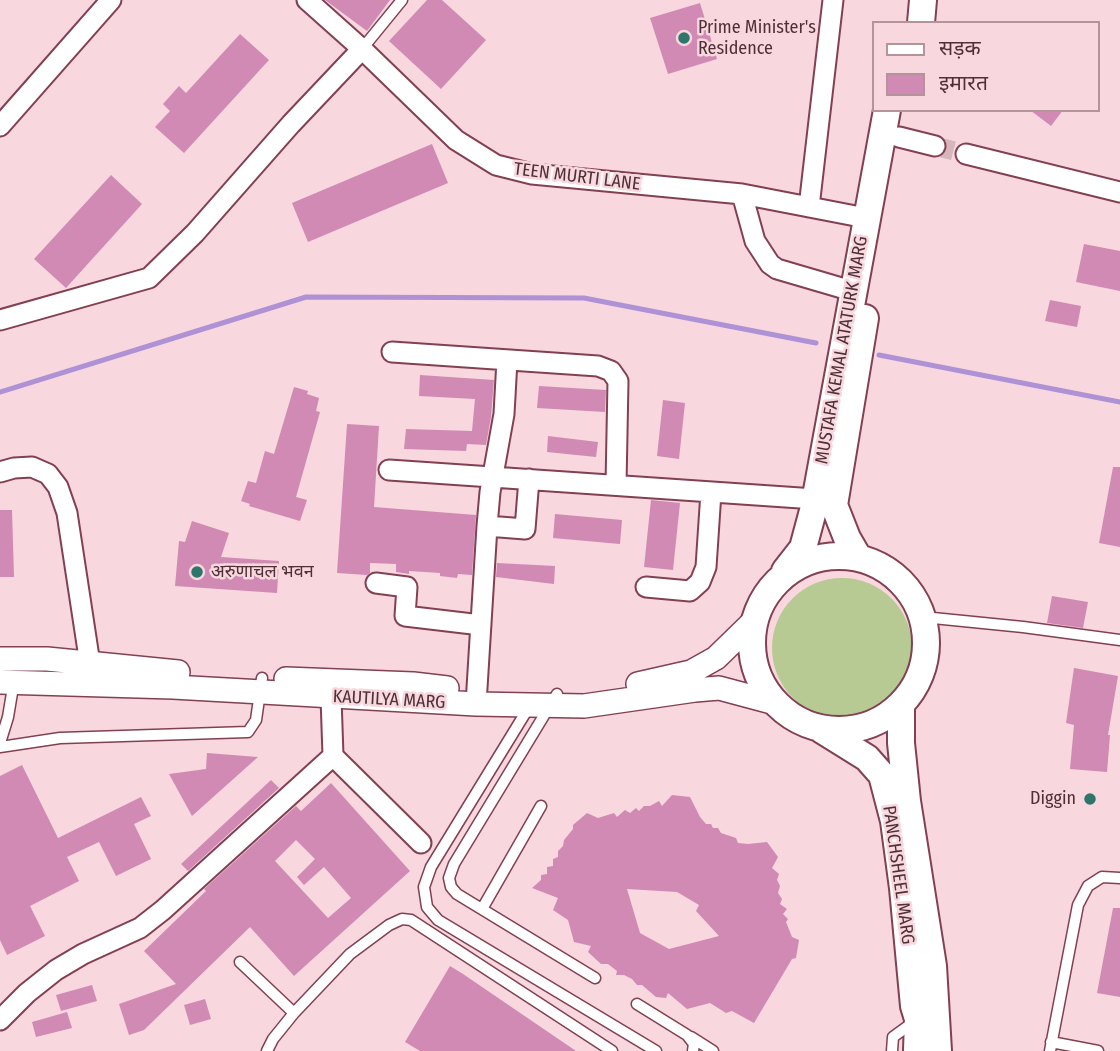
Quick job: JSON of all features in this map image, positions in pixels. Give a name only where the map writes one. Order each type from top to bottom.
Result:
[{"type":"main road","points":[[903,21],[904,0]]},
{"type":"main road","points":[[921,21],[923,0]]},
{"type":"main road","name":"MUSTAFA KEMAL ATATURK MARG","points":[[777,581],[803,548],[815,499],[887,112]]},
{"type":"main road","name":"MUSTAFA KEMAL ATATURK MARG","points":[[858,557],[834,505],[881,225],[904,112]]},
{"type":"main road","points":[[858,557],[887,569],[909,590],[923,617],[927,641],[924,665],[915,687],[901,706],[884,719],[843,731],[822,730],[796,720],[775,703],[759,678],[752,650],[754,621],[763,599],[777,581],[801,564],[820,558],[858,557]]},
{"type":"main road","name":"PANCHSHEEL MARG","points":[[901,706],[901,743],[907,801],[933,966],[938,1051]]},
{"type":"main road","name":"PANCHSHEEL MARG","points":[[822,730],[867,758],[882,775],[894,821],[918,1019],[917,1051]]},
{"type":"street","points":[[0,125],[111,0]]},
{"type":"street","name":"TEEN MURTI LANE","points":[[307,0],[456,140],[496,165],[532,174],[742,194],[866,218]]},
{"type":"street","points":[[809,207],[833,0]]},
{"type":"street","points":[[0,320],[149,278],[195,233],[291,124],[362,49]]},
{"type":"street","points":[[899,137],[935,146]]},
{"type":"street","points":[[966,154],[1120,192]]},
{"type":"street","points":[[742,194],[755,241],[770,264],[777,269],[852,291]]},
{"type":"street","points":[[392,352],[598,366],[611,371],[618,381],[616,485]]},
{"type":"street","points":[[477,698],[487,526],[504,414],[507,360]]},
{"type":"street","points":[[0,472],[32,467],[48,474],[58,487],[67,513],[90,664]]},
{"type":"street","points":[[389,470],[815,499]]},
{"type":"street","points":[[487,526],[525,529],[529,479]]},
{"type":"street","points":[[646,587],[690,591],[700,582],[706,567],[711,492]]},
{"type":"street","points":[[376,583],[407,587],[405,616],[481,625]]},
{"type":"street","name":"KAUTILYA MARG","points":[[544,700],[691,672],[716,658],[754,621]]},
{"type":"street","name":"KAUTILYA MARG","points":[[7,671],[47,659],[261,685],[331,697],[544,700],[584,706],[719,688],[775,703]]},
{"type":"street","name":"KAUTILYA MARG","points":[[7,671],[173,687],[413,684],[477,698]]},
{"type":"street","points":[[331,697],[333,755],[421,843]]},
{"type":"street","points":[[0,1020],[27,993],[57,970],[82,954],[140,928],[163,910],[333,755]]},
{"type":"lane","points":[[362,49],[402,0]]},
{"type":"lane","points":[[923,617],[1120,640]]},
{"type":"lane","points":[[7,671],[8,717],[0,745],[60,738],[248,732],[256,720],[261,685]]},
{"type":"lane","points":[[544,700],[454,864],[449,878],[451,887],[457,894],[595,978]]},
{"type":"lane","points":[[544,700],[431,867],[424,887],[427,907],[438,920],[656,1051]]},
{"type":"lane","points":[[482,909],[541,806]]},
{"type":"lane","points":[[1098,1051],[1051,1046],[1078,905],[1088,886],[1102,877],[1120,878]]},
{"type":"lane","points":[[267,1051],[293,1013],[350,954],[389,925],[402,919],[411,920],[612,1051]]},
{"type":"lane","points":[[240,962],[293,1013]]},
{"type":"lane","points":[[637,1004],[713,1051]]},
{"type":"lane","points":[[892,1051],[893,1037],[918,1019]]},
{"type":"lane","points":[[687,1035],[694,1044],[693,1051]]},
{"type":"green space","points":[[842,578],[869,584],[891,599],[906,621],[912,648],[906,675],[891,697],[869,712],[842,718],[815,712],[793,697],[778,675],[772,648],[778,621],[793,599],[815,584]]},
{"type":"building","points":[[325,0],[390,0],[367,31]]},
{"type":"building","points":[[427,0],[442,0],[486,40],[441,89],[389,41]]},
{"type":"building","name":"Prime Minister's Residence","points":[[700,3],[717,59],[668,74],[650,18]]},
{"type":"building","points":[[240,34],[269,60],[184,153],[155,127],[170,111],[163,104],[179,86],[186,93]]},
{"type":"building","points":[[1033,112],[1062,112],[1051,126]]},
{"type":"building","points":[[432,144],[448,183],[308,242],[292,203]]},
{"type":"building","points":[[111,175],[142,204],[66,288],[34,259]]},
{"type":"building","points":[[1084,244],[1120,251],[1120,291],[1076,282]]},
{"type":"building","points":[[1050,300],[1081,306],[1077,327],[1045,321]]},
{"type":"building","points":[[420,375],[494,380],[486,445],[467,444],[466,451],[404,449],[406,429],[472,431],[475,399],[419,396]]},
{"type":"building","points":[[539,386],[606,390],[605,412],[537,408]]},
{"type":"building","points":[[294,387],[319,398],[316,411],[320,412],[296,497],[307,500],[300,521],[249,506],[250,504],[241,501],[248,481],[256,483],[265,451],[274,454]]},
{"type":"building","points":[[663,400],[685,403],[679,459],[657,456]]},
{"type":"building","points":[[347,424],[379,426],[374,507],[476,515],[472,575],[458,574],[457,578],[440,576],[440,573],[409,571],[409,574],[396,572],[396,564],[370,563],[370,573],[367,575],[337,573]]},
{"type":"building","points":[[548,436],[598,442],[596,457],[547,452]]},
{"type":"building","points":[[1113,467],[1120,467],[1120,547],[1099,543]]},
{"type":"building","points":[[651,500],[680,503],[673,570],[644,567]]},
{"type":"building","points":[[0,510],[12,510],[14,577],[0,577]]},
{"type":"building","points":[[555,514],[622,520],[620,544],[553,538]]},
{"type":"building","points":[[192,521],[229,533],[221,557],[279,561],[277,593],[175,586],[179,541],[185,542]]},
{"type":"building","points":[[497,563],[555,566],[554,584],[496,577]]},
{"type":"building","points":[[1052,596],[1088,602],[1083,628],[1047,623]]},
{"type":"building","points":[[1074,668],[1118,676],[1108,735],[1107,772],[1070,769],[1074,725],[1066,723]]},
{"type":"building","points":[[207,753],[258,757],[192,816],[169,774],[206,769]]},
{"type":"building","points":[[22,765],[58,838],[141,797],[151,816],[134,824],[151,859],[116,876],[99,842],[67,857],[79,881],[30,906],[45,936],[7,955],[0,940],[0,776]]},
{"type":"building","points":[[271,780],[279,788],[188,871],[181,864]]},
{"type":"building","points":[[331,783],[410,871],[294,976],[250,927],[144,1030],[129,1035],[119,1004],[176,984],[144,951],[206,891],[204,889],[296,806],[301,811]],"holes":[[[296,840],[315,859],[297,877],[304,885],[324,867],[351,898],[328,918],[275,861]]]},
{"type":"building","points":[[672,795],[690,797],[706,824],[711,824],[721,833],[736,838],[738,843],[767,842],[778,857],[772,868],[779,874],[777,880],[780,886],[778,893],[782,899],[780,904],[787,909],[783,914],[788,919],[786,922],[792,937],[799,940],[796,958],[792,959],[754,1023],[732,1011],[726,1013],[710,1003],[687,1009],[668,993],[666,998],[656,997],[632,979],[616,975],[617,971],[608,964],[601,964],[588,952],[591,946],[574,942],[568,920],[553,910],[558,898],[532,888],[541,880],[541,875],[547,874],[547,867],[553,866],[553,859],[558,857],[558,851],[573,825],[587,813],[598,818],[614,813],[617,817],[625,810],[630,813],[636,808],[639,811],[644,806],[659,801],[662,806]],"holes":[[[627,889],[677,892],[699,905],[696,911],[719,936],[669,949],[640,933]]]},
{"type":"building","points":[[1113,908],[1120,908],[1120,997],[1097,993]]},
{"type":"building","points":[[450,966],[576,1051],[420,1051],[405,1042]]},
{"type":"building","points":[[92,985],[97,1001],[61,1011],[56,995]]},
{"type":"building","points":[[205,999],[211,1019],[190,1025],[184,1005]]},
{"type":"building","points":[[67,1012],[72,1028],[36,1037],[32,1022]]},
{"type":"waterway","points":[[0,392],[306,297],[584,298],[816,343]]},
{"type":"waterway","points":[[879,355],[1120,402]]},
{"type":"tunnel","points":[[935,146],[966,154]]},
{"type":"place","name":"Prime Minister's Residence","points":[[684,38]]},
{"type":"place","name":"अरुणाचल भवन","points":[[197,572]]},
{"type":"place","name":"Diggin","points":[[1090,799]]}]
